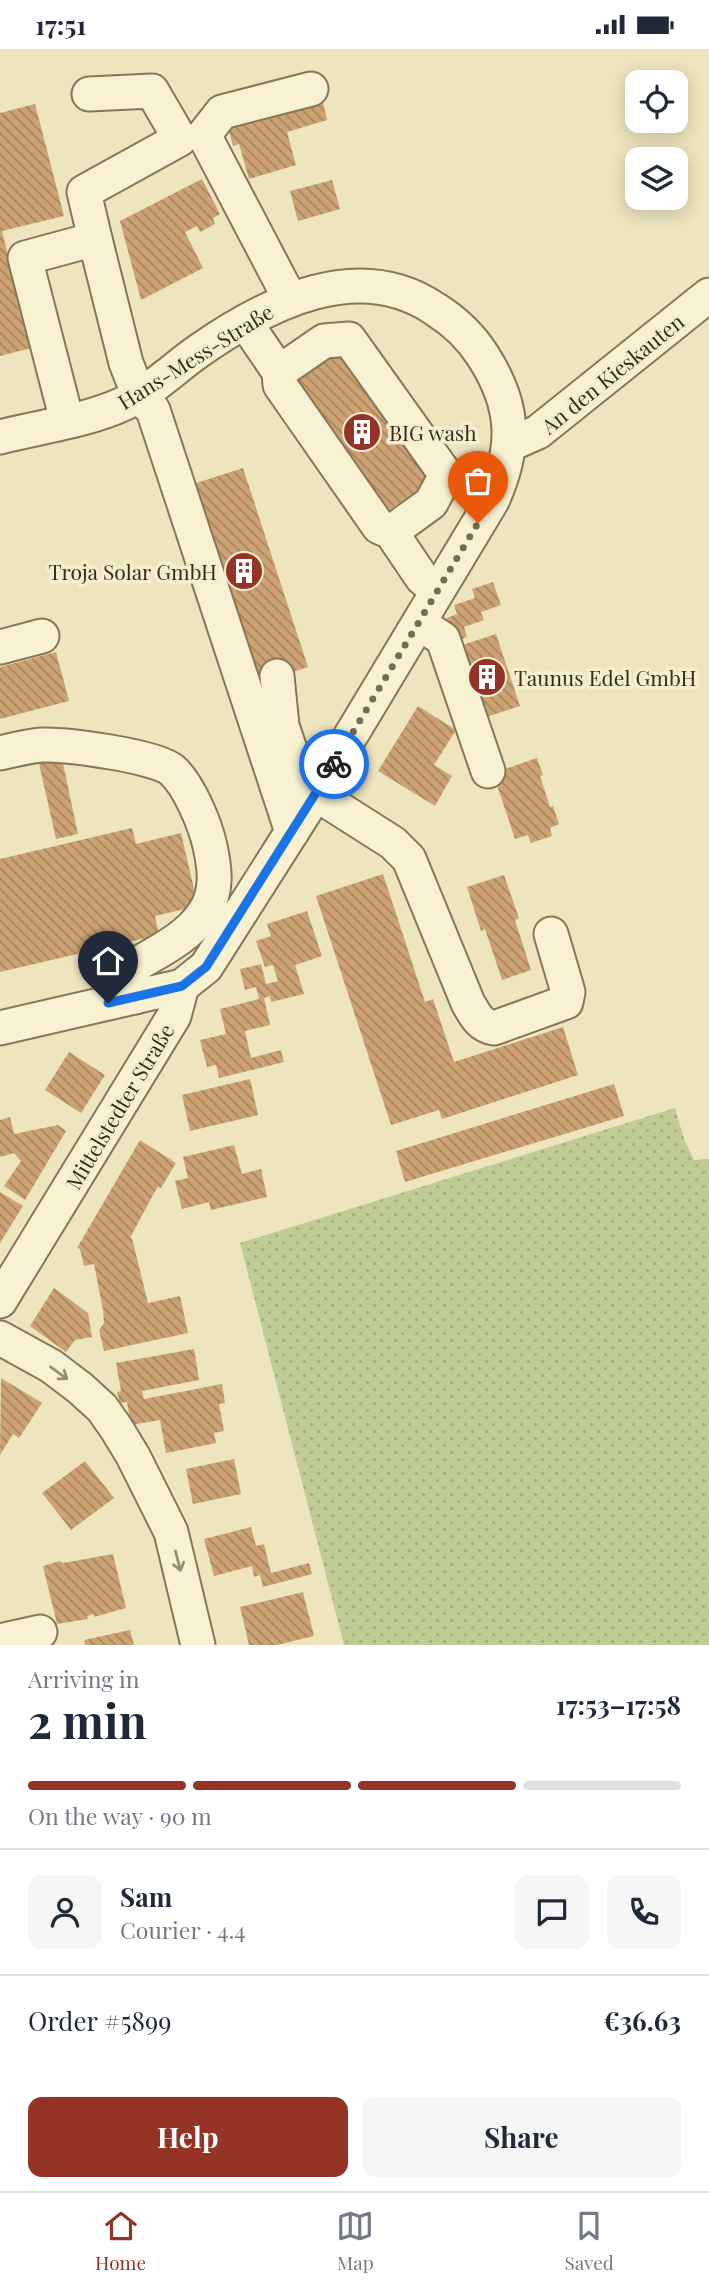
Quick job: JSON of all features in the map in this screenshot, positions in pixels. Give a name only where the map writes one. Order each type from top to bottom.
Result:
[{"type":"street","points":[[290,299],[204,135],[222,112],[311,89]]},
{"type":"street","points":[[89,94],[152,91],[180,139],[84,192],[126,363],[150,388],[195,484]]},
{"type":"street","points":[[67,421],[25,258],[95,239]]},
{"type":"street","name":"Hans-Mess-Straße","points":[[0,437],[121,405],[150,388],[200,350],[245,322],[290,299],[328,288],[364,285],[396,291],[423,301],[467,335],[500,386],[511,444]]},
{"type":"street","name":"An den Kieskauten","points":[[511,444],[538,432],[709,295]]},
{"type":"street","points":[[245,322],[279,372],[280,385],[379,527],[391,532],[422,578],[438,590]]},
{"type":"street","points":[[279,372],[324,341],[349,339],[446,475],[431,502],[391,532]]},
{"type":"street","points":[[150,388],[153,410],[306,810],[393,843],[409,859],[468,1003],[476,1018],[485,1027],[494,1028],[566,1002],[568,992],[551,934]]},
{"type":"street","points":[[0,1028],[182,986],[206,967],[306,810],[492,501],[511,444]]},
{"type":"street","points":[[419,623],[443,639],[488,771]]},
{"type":"street","points":[[0,647],[42,636]]},
{"type":"street","points":[[277,677],[282,726],[306,810]]},
{"type":"street","points":[[0,753],[42,745],[85,748],[152,762],[172,769],[186,787],[208,839],[214,863],[213,893],[205,913],[192,927],[177,940],[132,967],[135,997]]},
{"type":"street","name":"Mittelstedter Straße","points":[[1,1296],[174,1016],[182,986]]},
{"type":"street","points":[[0,1338],[51,1366],[80,1388],[102,1408],[116,1428],[171,1532],[198,1645]]},
{"type":"street","points":[[0,1641],[40,1632]]},
{"type":"green space","points":[[675,1108],[684,1139],[694,1160],[709,1159],[709,1645],[344,1645],[240,1243]]},
{"type":"building","points":[[322,98],[327,120],[287,132],[296,165],[249,179],[239,144],[233,146],[227,123]]},
{"type":"building","points":[[35,104],[64,216],[2,231],[31,348],[0,356],[0,113]]},
{"type":"building","points":[[202,179],[220,214],[213,218],[215,224],[200,232],[197,226],[185,232],[203,268],[141,300],[120,221]]},
{"type":"building","points":[[332,180],[340,209],[298,221],[290,191]]},
{"type":"building","name":"BIG wash","points":[[339,351],[430,481],[385,513],[293,383]]},
{"type":"building","name":"Troja Solar GmbH","points":[[243,468],[308,667],[270,679],[257,694],[184,487]]},
{"type":"building","points":[[493,582],[501,605],[481,612],[484,620],[464,627],[467,637],[455,642],[447,618],[457,614],[454,605],[475,598],[472,589]]},
{"type":"building","points":[[496,634],[520,706],[477,720],[453,648]]},
{"type":"building","points":[[56,652],[69,701],[0,719],[0,667]]},
{"type":"building","points":[[418,706],[456,730],[434,765],[452,776],[435,806],[378,771]]},
{"type":"building","points":[[61,754],[78,834],[56,839],[38,759]]},
{"type":"building","points":[[537,758],[550,807],[553,806],[559,824],[550,828],[552,836],[531,843],[528,835],[515,839],[493,773]]},
{"type":"building","points":[[132,828],[136,844],[181,833],[198,906],[155,916],[159,935],[0,972],[0,859]]},
{"type":"building","points":[[383,874],[425,1002],[433,999],[454,1062],[563,1027],[578,1075],[442,1119],[439,1110],[391,1125],[316,896]]},
{"type":"building","points":[[504,875],[519,918],[515,920],[531,970],[502,980],[485,929],[481,931],[467,887]]},
{"type":"building","points":[[307,911],[322,956],[295,965],[304,994],[271,1002],[270,996],[264,998],[270,1025],[245,1031],[251,1058],[281,1050],[284,1062],[219,1078],[216,1065],[207,1067],[200,1040],[226,1034],[220,1009],[259,999],[256,987],[245,990],[240,969],[261,964],[266,984],[278,981],[273,965],[265,967],[256,941],[271,936],[267,924]]},
{"type":"building","points":[[69,1052],[105,1075],[81,1113],[45,1090]]},
{"type":"building","points":[[250,1079],[258,1115],[190,1131],[182,1095]]},
{"type":"building","points":[[614,1084],[624,1116],[405,1182],[396,1151]]},
{"type":"building","points":[[10,1117],[14,1134],[58,1125],[66,1131],[25,1200],[4,1186],[21,1161],[14,1153],[0,1157],[0,1120]]},
{"type":"building","points":[[140,1140],[176,1163],[161,1188],[158,1187],[154,1193],[130,1238],[148,1303],[180,1296],[188,1333],[104,1351],[99,1330],[104,1323],[103,1310],[94,1264],[84,1266],[80,1249],[77,1248]]},
{"type":"building","points":[[234,1145],[242,1174],[261,1169],[267,1197],[211,1210],[209,1202],[182,1209],[175,1181],[188,1178],[183,1157]]},
{"type":"building","points":[[0,1192],[23,1206],[0,1243]]},
{"type":"building","points":[[54,1288],[88,1313],[92,1337],[75,1340],[66,1352],[30,1326]]},
{"type":"building","points":[[194,1349],[199,1380],[142,1391],[144,1399],[222,1384],[225,1403],[219,1404],[224,1431],[214,1433],[216,1443],[166,1453],[160,1420],[131,1425],[127,1402],[120,1403],[117,1392],[121,1391],[116,1363]]},
{"type":"building","points":[[1,1378],[42,1403],[19,1438],[13,1434],[0,1455]]},
{"type":"building","points":[[234,1459],[241,1494],[193,1504],[186,1469]]},
{"type":"building","points":[[85,1461],[114,1498],[71,1530],[42,1493]]},
{"type":"building","points":[[251,1527],[256,1546],[264,1544],[271,1573],[309,1563],[312,1574],[263,1587],[260,1575],[254,1577],[252,1566],[214,1576],[204,1539]]},
{"type":"building","points":[[113,1554],[126,1608],[94,1617],[94,1614],[87,1616],[88,1619],[57,1624],[43,1566]]},
{"type":"building","points":[[303,1592],[314,1636],[277,1645],[249,1645],[240,1607]]},
{"type":"building","points":[[130,1630],[134,1645],[85,1645],[84,1640]]},
{"type":"way so far","points":[[334,764],[478,523]]},
{"type":"place","name":"BIG wash","points":[[362,432]]},
{"type":"place","name":"Troja Solar GmbH","points":[[244,571]]},
{"type":"place","name":"Taunus Edel GmbH","points":[[487,677]]},
{"type":"route","points":[[108,1003],[182,986],[206,967],[334,764]]}]
